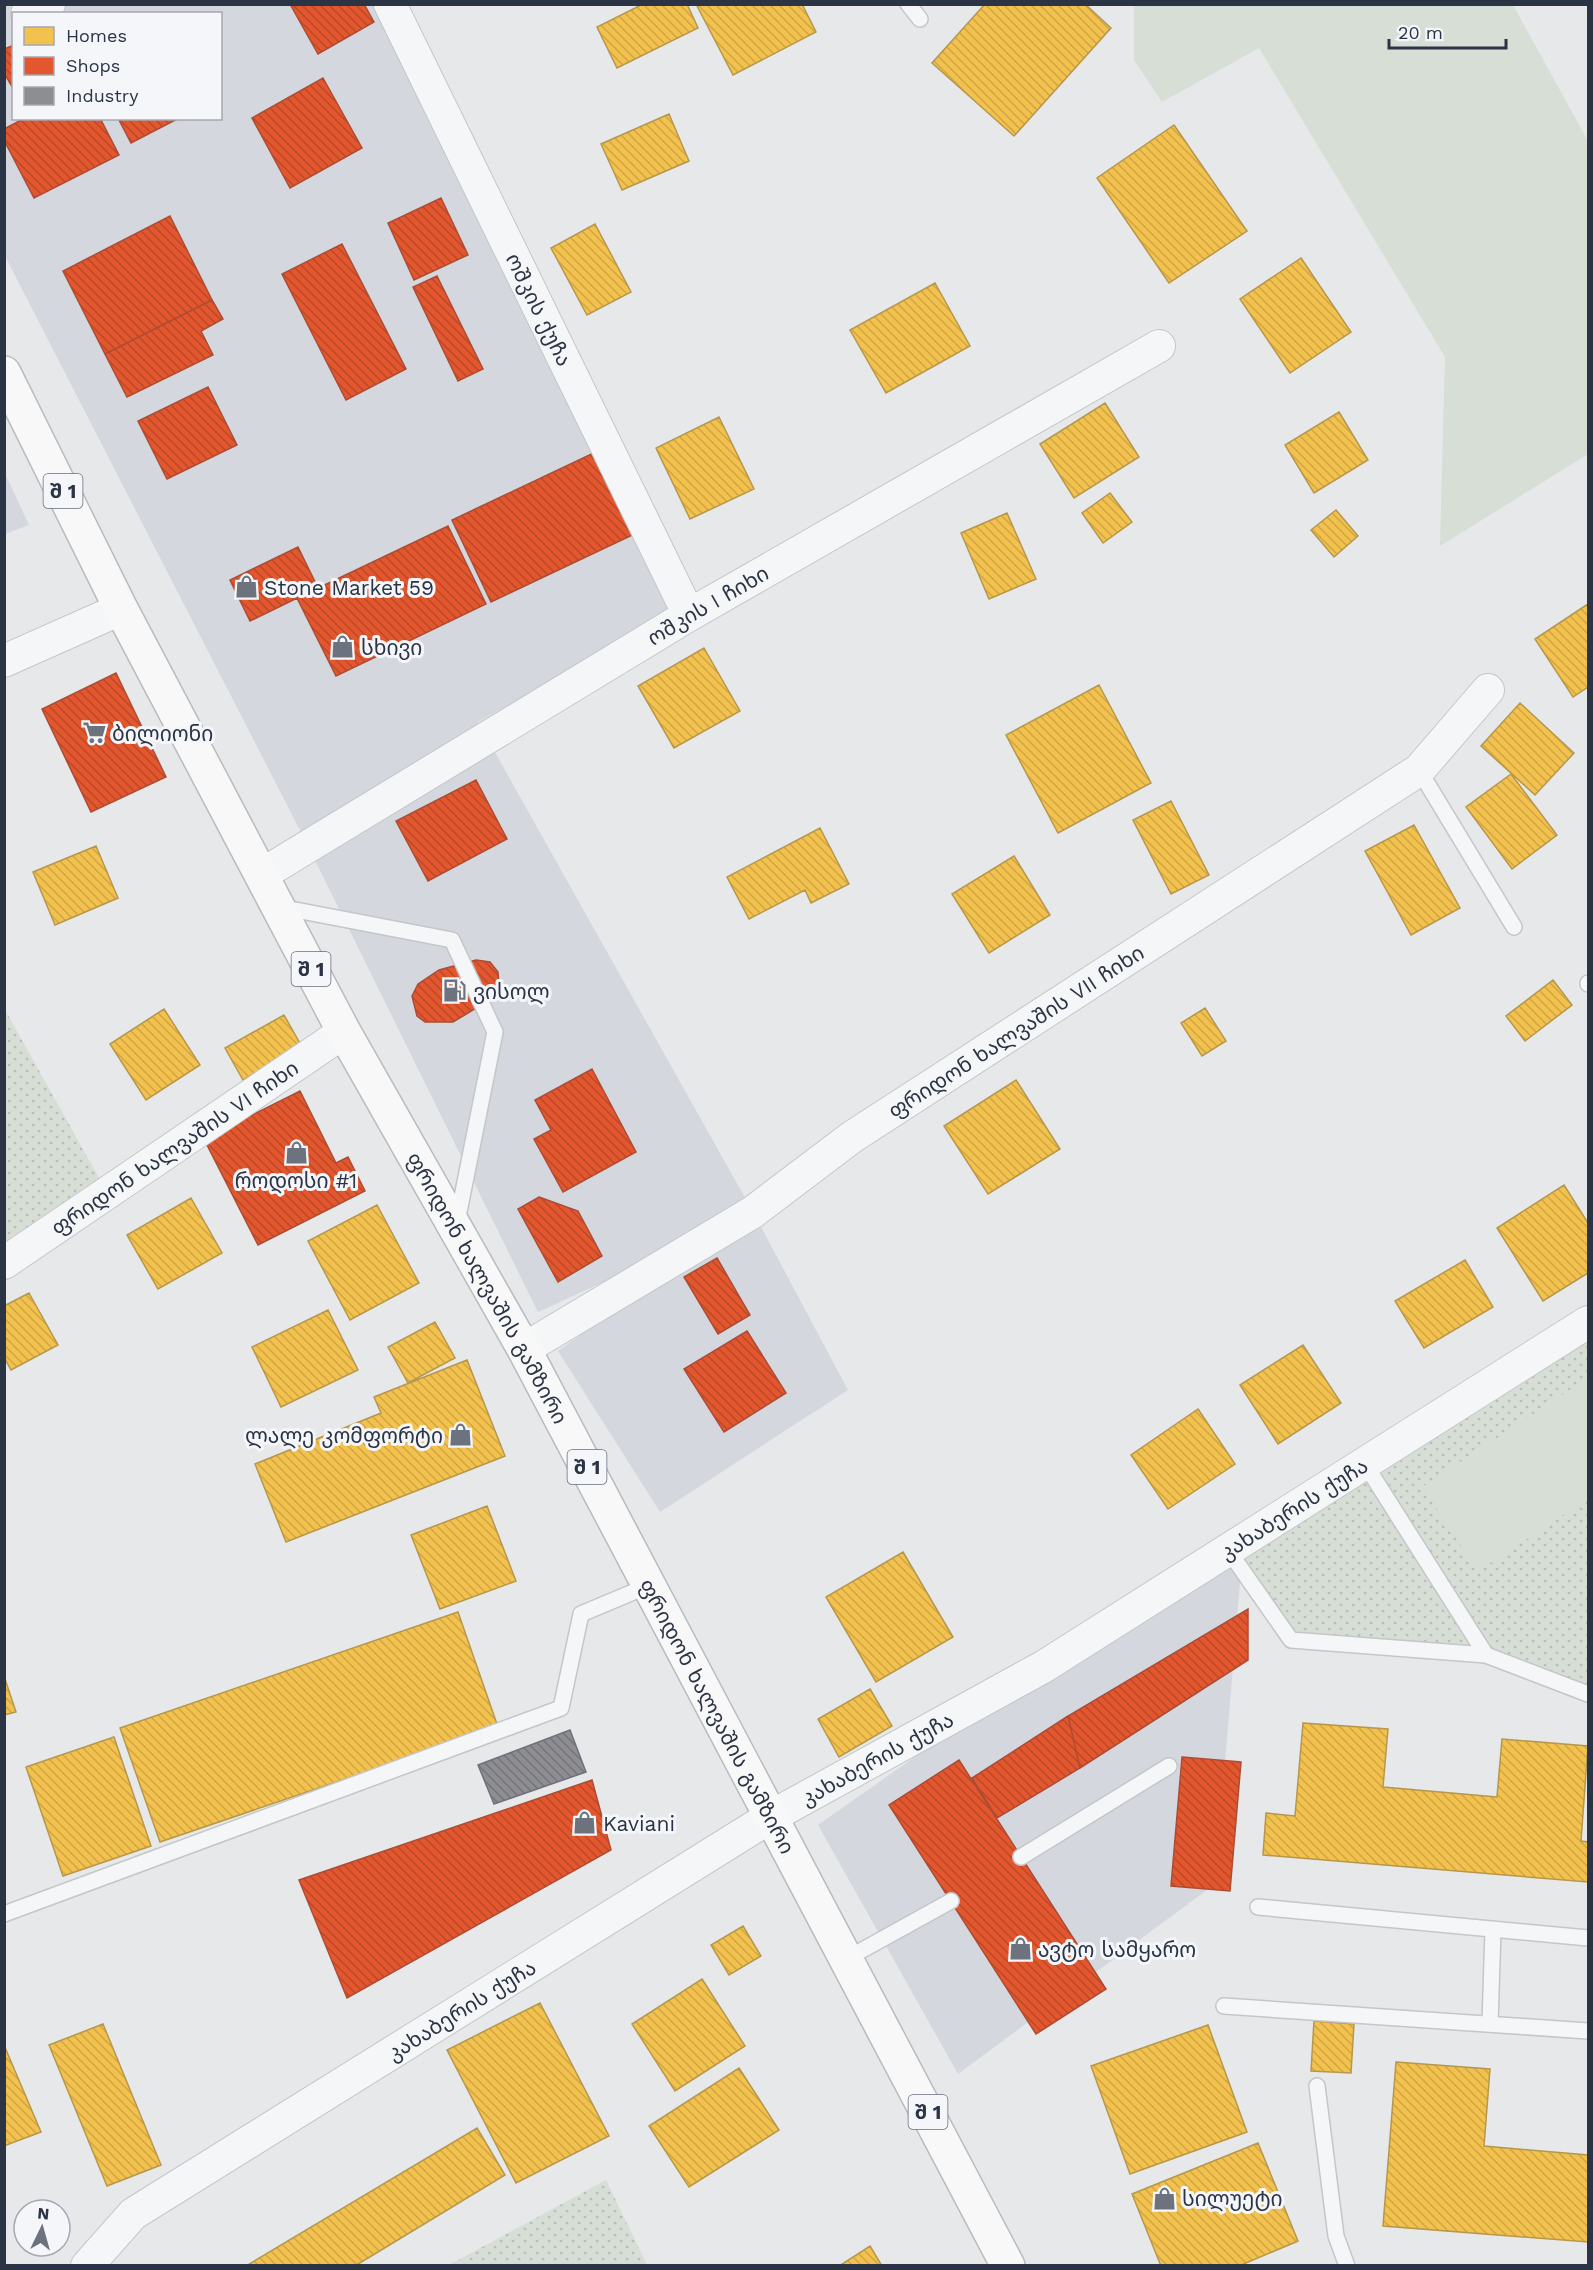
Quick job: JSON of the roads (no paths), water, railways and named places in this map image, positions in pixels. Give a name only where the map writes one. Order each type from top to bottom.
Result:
[{"type":"highway","name":"ფრიდონ ხალვაშის გამზირი","points":[[4,373],[120,609],[344,1032],[524,1349],[848,1958],[1008,2265]]},
{"type":"street","points":[[31,12],[49,4]]},
{"type":"street","name":"ოშკის ქუჩა","points":[[390,4],[689,615]]},
{"type":"street","name":"ოშკის I ჩიხი","points":[[261,875],[689,615],[1159,346]]},
{"type":"street","points":[[4,661],[120,609]]},
{"type":"street","name":"ფრიდონ ხალვაშის VII ჩიხი","points":[[524,1349],[753,1212],[852,1137],[1006,1040],[1419,770],[1488,690]]},
{"type":"street","name":"ფრიდონ ხალვაშის VI ჩიხი","points":[[4,1263],[344,1032]]},
{"type":"street","name":"კახაბერის ქუჩა","points":[[87,2265],[134,2214],[772,1816],[1043,1667],[1588,1322]]},
{"type":"lane","points":[[908,4],[920,19]]},
{"type":"lane","points":[[1419,770],[1514,927]]},
{"type":"lane","points":[[278,907],[452,940],[495,1032],[455,1228]]},
{"type":"lane","points":[[1365,1464],[1486,1655]]},
{"type":"lane","points":[[1228,1550],[1291,1640],[1486,1655],[1588,1694]]},
{"type":"lane","points":[[4,1914],[561,1708],[581,1614],[650,1585]]},
{"type":"lane","points":[[1021,1857],[1169,1766]]},
{"type":"lane","points":[[848,1958],[951,1901]]},
{"type":"lane","points":[[1257,1907],[1588,1938]]},
{"type":"lane","points":[[1490,2024],[1493,1929]]},
{"type":"lane","points":[[1224,2006],[1588,2031]]},
{"type":"lane","points":[[1317,2086],[1336,2236],[1347,2265]]},
{"type":"place","name":"Stone Market 59","points":[[246,587]]},
{"type":"place","name":"სხივი","points":[[343,647]]},
{"type":"place","name":"ბილიონი","points":[[94,733]]},
{"type":"place","name":"ვისოლ","points":[[455,991]]},
{"type":"place","name":"როდოსი #1","points":[[296,1152]]},
{"type":"place","name":"ლალე კომფორტი","points":[[461,1435]]},
{"type":"place","name":"Kaviani","points":[[585,1823]]},
{"type":"place","name":"ავტო სამყარო","points":[[1020,1949]]},
{"type":"place","name":"სილუეტი","points":[[1164,2198]]}]
